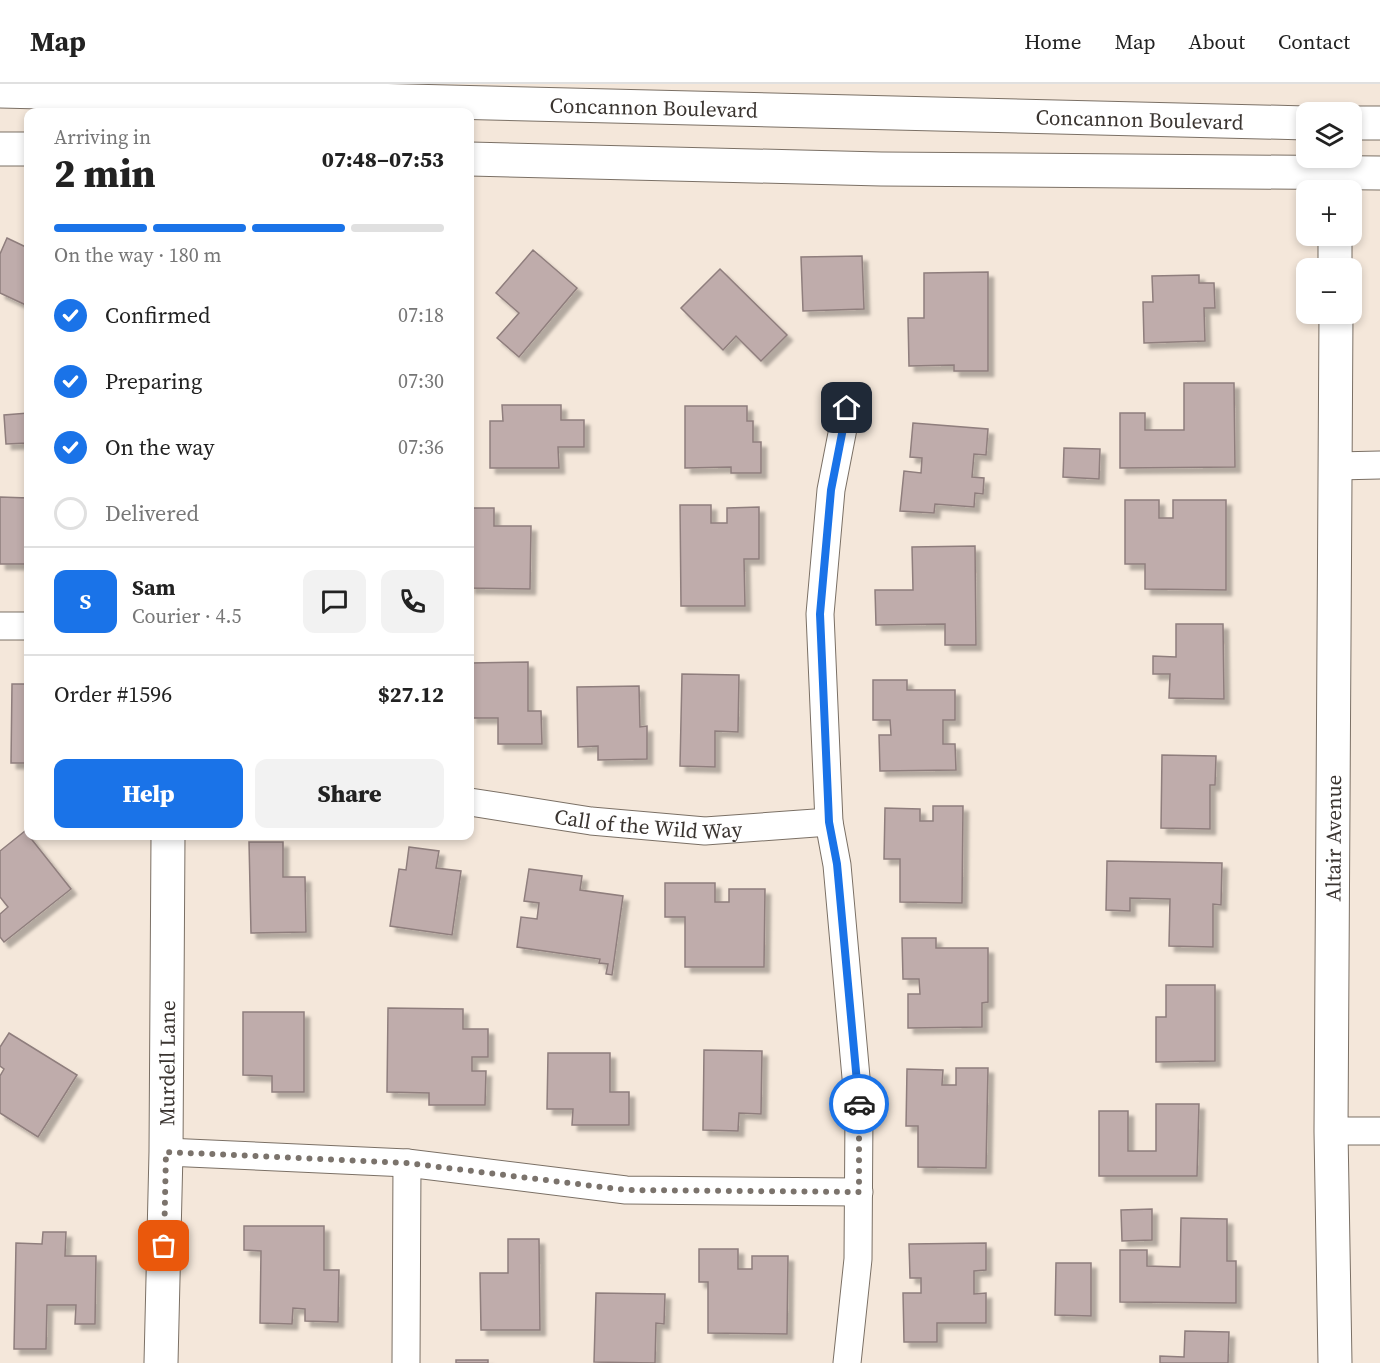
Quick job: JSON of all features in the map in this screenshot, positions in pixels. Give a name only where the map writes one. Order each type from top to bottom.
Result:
[{"type":"main road","name":"Concannon Boulevard","points":[[0,91],[165,97],[1296,123]]},
{"type":"main road","points":[[1362,123],[1380,123]]},
{"type":"main road","points":[[0,149],[24,149]]},
{"type":"main road","points":[[474,159],[881,169],[1380,173]]},
{"type":"main road","name":"Altair Avenue","points":[[1335,1363],[1331,1131],[1336,324]]},
{"type":"main road","name":"Murdell Lane","points":[[161,1363],[166,1152],[168,840]]},
{"type":"street","points":[[847,408],[831,490],[820,614],[829,822],[837,864],[859,1111],[858,1259],[847,1363]]},
{"type":"street","points":[[1336,466],[1380,465]]},
{"type":"street","points":[[0,626],[24,626]]},
{"type":"street","name":"Call of the Wild Way","points":[[474,803],[591,821],[705,831],[829,822]]},
{"type":"street","points":[[1331,1131],[1380,1131]]},
{"type":"street","points":[[166,1152],[407,1163],[626,1190],[859,1192]]},
{"type":"street","points":[[406,1363],[407,1163]]},
{"type":"building","points":[[7,238],[24,246],[24,304],[0,293],[0,254]]},
{"type":"building","points":[[533,250],[577,288],[519,357],[497,338],[519,313],[496,293]]},
{"type":"building","points":[[862,256],[864,309],[803,311],[801,257]]},
{"type":"building","points":[[720,269],[787,335],[761,361],[736,336],[723,350],[681,308]]},
{"type":"building","points":[[988,272],[988,371],[954,371],[954,365],[909,366],[908,318],[924,318],[924,273]]},
{"type":"building","points":[[1199,275],[1199,283],[1214,283],[1215,308],[1204,308],[1205,341],[1144,343],[1143,302],[1153,302],[1152,276]]},
{"type":"building","points":[[1184,383],[1234,383],[1235,467],[1120,468],[1120,413],[1145,413],[1145,430],[1184,430]]},
{"type":"building","points":[[502,405],[561,405],[561,420],[584,420],[584,447],[558,447],[559,468],[490,468],[490,421],[503,421]]},
{"type":"building","points":[[685,406],[747,406],[747,421],[753,421],[753,442],[761,442],[761,473],[731,473],[731,467],[685,468]]},
{"type":"building","points":[[24,413],[24,443],[6,444],[4,415]]},
{"type":"building","points":[[913,423],[988,429],[986,455],[974,454],[972,477],[984,478],[983,494],[975,493],[974,507],[935,504],[934,513],[900,511],[904,471],[921,473],[922,458],[910,457]]},
{"type":"building","points":[[1064,448],[1100,449],[1099,479],[1063,477]]},
{"type":"building","points":[[0,497],[24,498],[24,564],[0,564]]},
{"type":"building","points":[[1125,500],[1159,500],[1159,518],[1173,518],[1173,500],[1226,500],[1226,590],[1145,589],[1145,564],[1125,564]]},
{"type":"building","points":[[680,505],[711,505],[711,523],[727,523],[727,508],[759,507],[759,559],[744,559],[745,606],[681,606]]},
{"type":"building","points":[[474,508],[494,508],[494,526],[531,526],[530,589],[474,588]]},
{"type":"building","points":[[975,546],[976,645],[945,645],[945,624],[876,625],[875,590],[913,590],[912,547]]},
{"type":"building","points":[[1176,624],[1223,624],[1224,699],[1169,698],[1170,674],[1153,674],[1153,656],[1176,657]]},
{"type":"building","points":[[528,662],[528,711],[541,711],[542,744],[498,744],[498,718],[474,718],[474,663]]},
{"type":"building","points":[[682,674],[739,675],[738,732],[715,731],[715,767],[680,766]]},
{"type":"building","points":[[873,680],[907,680],[907,690],[955,690],[955,720],[943,720],[943,744],[955,744],[956,770],[880,771],[879,735],[891,735],[890,720],[873,720]]},
{"type":"building","points":[[12,684],[24,684],[24,763],[11,763]]},
{"type":"building","points":[[639,686],[640,727],[647,726],[647,759],[598,760],[598,746],[578,747],[577,687]]},
{"type":"building","points":[[1162,755],[1216,756],[1215,785],[1210,785],[1210,829],[1161,828]]},
{"type":"building","points":[[933,806],[963,806],[962,903],[900,902],[900,859],[884,859],[885,808],[920,809],[920,821],[933,821]]},
{"type":"building","points":[[24,832],[24,840],[32,840],[71,889],[4,942],[0,937],[0,914],[8,907],[0,897],[0,851]]},
{"type":"building","points":[[249,842],[283,842],[283,877],[305,877],[306,932],[251,933]]},
{"type":"building","points":[[409,847],[439,851],[436,868],[461,871],[452,935],[390,926],[399,869],[406,870]]},
{"type":"building","points":[[1107,861],[1222,863],[1221,905],[1213,904],[1213,947],[1169,946],[1170,899],[1130,898],[1130,911],[1106,910]]},
{"type":"building","points":[[529,869],[582,876],[580,890],[623,896],[612,975],[606,974],[608,964],[599,963],[600,959],[517,947],[521,917],[537,919],[539,903],[524,901]]},
{"type":"building","points":[[665,883],[715,883],[715,902],[729,902],[729,889],[765,889],[764,967],[685,967],[685,917],[665,917]]},
{"type":"building","points":[[902,938],[936,938],[936,948],[988,948],[988,1002],[982,1003],[982,1027],[908,1028],[908,994],[920,994],[919,979],[903,979]]},
{"type":"building","points":[[1166,985],[1215,985],[1215,1061],[1156,1062],[1156,1017],[1166,1017]]},
{"type":"building","points":[[388,1008],[463,1009],[463,1029],[488,1029],[488,1057],[472,1057],[472,1071],[486,1071],[485,1105],[429,1105],[429,1093],[387,1092]]},
{"type":"building","points":[[243,1012],[304,1012],[304,1092],[272,1092],[272,1076],[243,1075]]},
{"type":"building","points":[[9,1033],[77,1075],[38,1137],[0,1113],[0,1076],[4,1069],[0,1066],[0,1047]]},
{"type":"building","points":[[704,1050],[762,1051],[761,1114],[739,1113],[738,1131],[703,1130]]},
{"type":"building","points":[[548,1053],[610,1053],[610,1092],[629,1092],[629,1125],[572,1125],[573,1109],[547,1109]]},
{"type":"building","points":[[956,1068],[988,1068],[986,1168],[918,1167],[918,1126],[906,1126],[907,1069],[943,1070],[942,1085],[956,1085]]},
{"type":"building","points":[[1156,1104],[1199,1104],[1197,1176],[1099,1176],[1099,1111],[1128,1111],[1128,1151],[1156,1151]]},
{"type":"building","points":[[1152,1209],[1152,1240],[1122,1241],[1121,1210]]},
{"type":"building","points":[[1181,1218],[1227,1219],[1227,1261],[1236,1261],[1236,1303],[1120,1302],[1120,1250],[1147,1250],[1147,1266],[1180,1267]]},
{"type":"building","points":[[244,1226],[324,1226],[324,1270],[339,1270],[338,1322],[305,1321],[305,1309],[293,1308],[292,1324],[260,1323],[261,1251],[244,1250]]},
{"type":"building","points":[[43,1232],[66,1232],[65,1256],[96,1256],[95,1324],[75,1324],[76,1305],[47,1305],[46,1349],[14,1349],[16,1243],[42,1244]]},
{"type":"building","points":[[508,1239],[539,1239],[540,1330],[481,1330],[480,1273],[508,1273]]},
{"type":"building","points":[[986,1243],[986,1270],[974,1271],[974,1294],[986,1293],[986,1323],[937,1323],[937,1342],[904,1342],[903,1293],[921,1293],[921,1278],[910,1278],[909,1244]]},
{"type":"building","points":[[699,1249],[738,1249],[738,1269],[752,1269],[752,1256],[788,1256],[787,1334],[708,1333],[708,1282],[699,1282]]},
{"type":"building","points":[[1056,1263],[1091,1263],[1091,1316],[1055,1315]]},
{"type":"building","points":[[596,1293],[665,1294],[664,1324],[656,1323],[655,1363],[594,1362]]},
{"type":"building","points":[[1185,1331],[1229,1332],[1228,1363],[1160,1363],[1160,1356],[1184,1357]]},
{"type":"building","points":[[456,1360],[488,1360],[488,1363],[456,1363]]},
{"type":"way so far","points":[[164,1246],[166,1152],[407,1163],[626,1190],[859,1192],[859,1104]]},
{"type":"route","points":[[847,408],[831,490],[820,614],[829,822],[837,864],[859,1104]]}]
